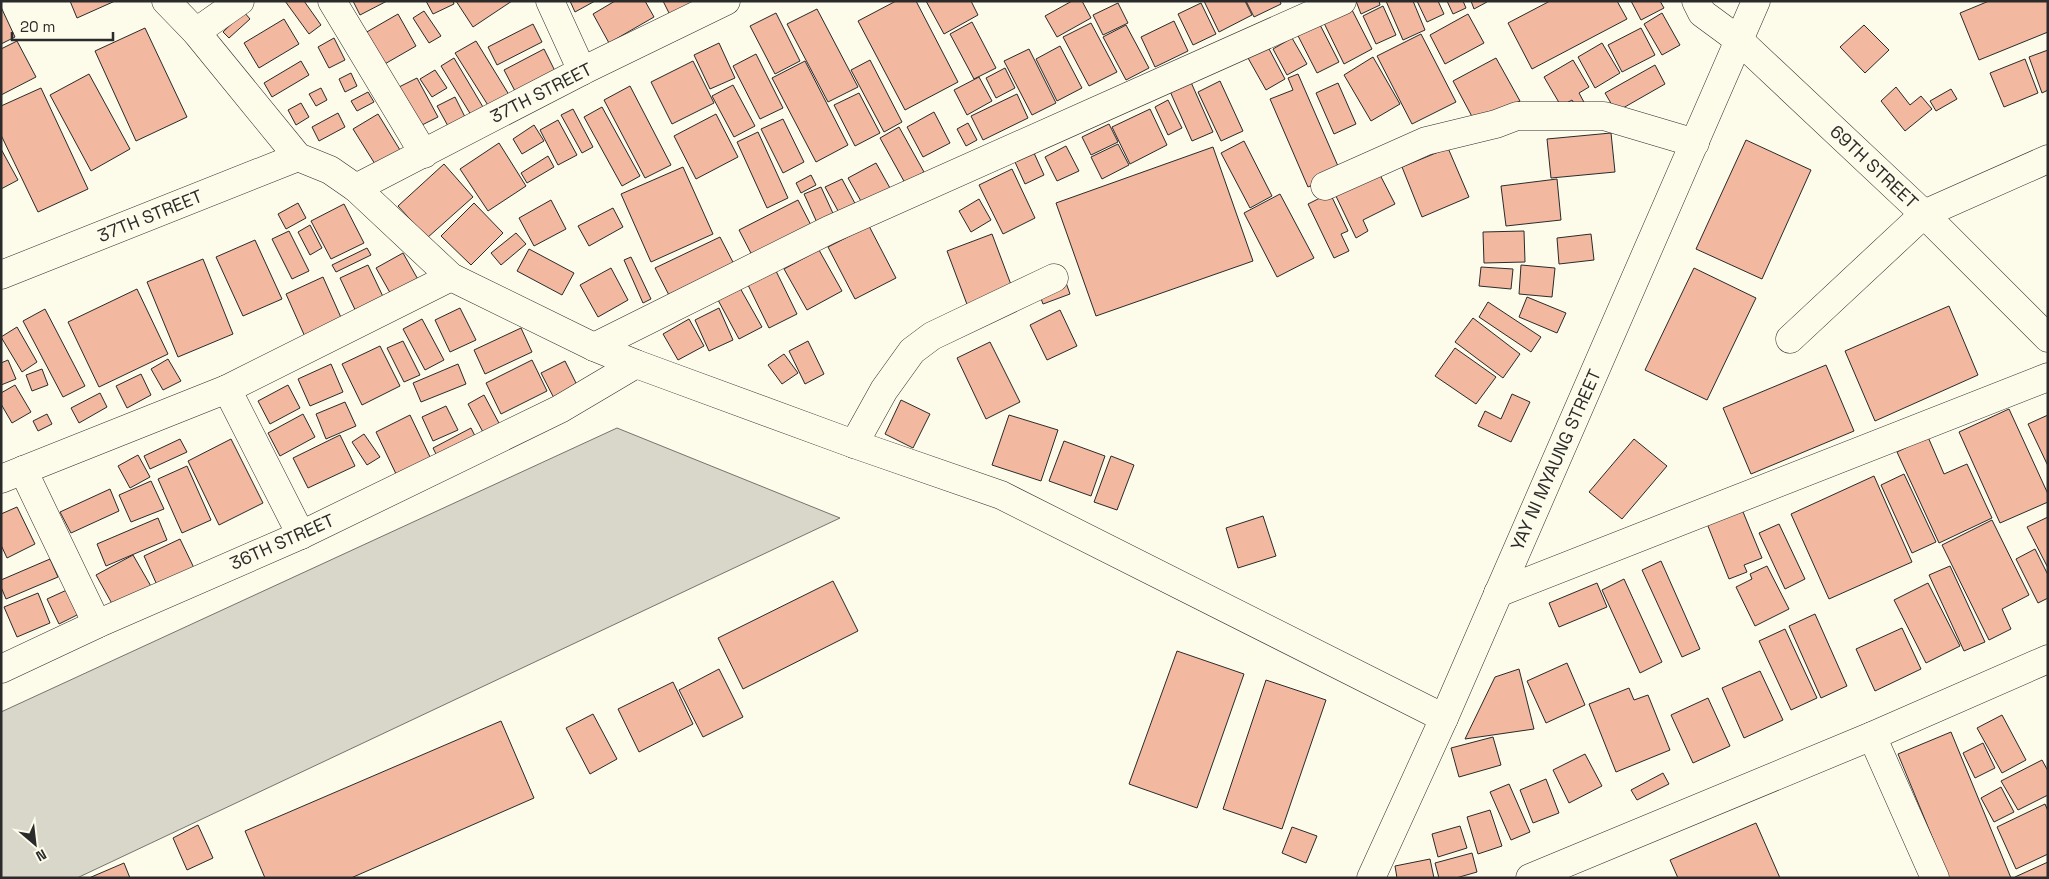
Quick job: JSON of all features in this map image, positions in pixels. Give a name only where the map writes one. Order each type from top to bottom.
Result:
[{"type":"street","points":[[166,1],[196,32],[298,157],[330,170],[356,188],[451,277],[594,347],[636,364],[854,444],[1001,495],[1444,718]]},
{"type":"street","points":[[196,32],[240,1]]},
{"type":"street","points":[[332,1],[424,154]]},
{"type":"street","points":[[550,1],[582,71]]},
{"type":"street","name":"37TH STREET","points":[[356,188],[582,71],[726,1]]},
{"type":"street","points":[[594,347],[828,230],[1314,7],[1342,1]]},
{"type":"street","name":"69TH STREET","points":[[1696,1],[1702,13],[1740,41],[1924,214],[2048,338]]},
{"type":"street","name":"YAY NI MYAUNG STREET","points":[[1371,878],[1444,718],[1756,1]]},
{"type":"street","points":[[1325,186],[1426,141],[1496,124],[1518,116],[1604,116],[1695,143]]},
{"type":"street","name":"37TH STREET","points":[[1,275],[298,157]]},
{"type":"street","points":[[1790,339],[1924,214],[2048,159]]},
{"type":"street","points":[[97,624],[12,474],[227,389],[451,277]]},
{"type":"street","points":[[854,444],[884,390],[912,351],[932,336],[1054,278]]},
{"type":"street","name":"36TH STREET","points":[[1,669],[97,624],[300,535],[560,409],[636,364]]},
{"type":"street","points":[[1498,593],[2048,377]]},
{"type":"street","points":[[227,389],[300,535]]},
{"type":"street","points":[[1530,878],[1872,736],[2048,659]]},
{"type":"street","points":[[1872,736],[1935,878]]},
{"type":"shaded area","points":[[617,428],[840,518],[77,878],[1,878],[1,712]]},
{"type":"building","points":[[70,1],[115,1],[77,18]]},
{"type":"building","points":[[285,1],[304,1],[321,25],[309,34]]},
{"type":"building","points":[[353,1],[387,1],[360,15]]},
{"type":"building","points":[[426,1],[453,1],[454,4],[433,14]]},
{"type":"building","points":[[456,1],[512,1],[473,27]]},
{"type":"building","points":[[570,1],[595,1],[575,12]]},
{"type":"building","points":[[615,1],[645,1],[654,17],[609,43],[593,14]]},
{"type":"building","points":[[663,1],[695,1],[670,15]]},
{"type":"building","points":[[896,1],[916,1],[958,82],[905,110],[858,21]]},
{"type":"building","points":[[926,1],[971,1],[978,15],[944,34]]},
{"type":"building","points":[[1072,1],[1082,1],[1091,18],[1057,37],[1045,16]]},
{"type":"building","points":[[1204,1],[1245,1],[1252,15],[1219,32]]},
{"type":"building","points":[[1246,1],[1280,1],[1281,4],[1254,17]]},
{"type":"building","points":[[1356,1],[1379,1],[1380,5],[1361,14]]},
{"type":"building","points":[[1386,1],[1413,1],[1425,30],[1403,40]]},
{"type":"building","points":[[1417,1],[1438,1],[1444,14],[1427,22]]},
{"type":"building","points":[[1447,1],[1463,1],[1466,8],[1453,14]]},
{"type":"building","points":[[1471,1],[1487,1],[1487,2],[1474,9]]},
{"type":"building","points":[[1550,1],[1617,1],[1627,19],[1532,69],[1508,23]]},
{"type":"building","points":[[1631,1],[1660,1],[1664,8],[1641,20]]},
{"type":"building","points":[[1989,1],[2048,1],[2048,32],[1979,60],[1960,13]]},
{"type":"building","points":[[1118,3],[1128,23],[1103,35],[1093,15]]},
{"type":"building","points":[[1201,3],[1216,34],[1193,45],[1178,14]]},
{"type":"building","points":[[1350,6],[1372,49],[1344,64],[1322,19]]},
{"type":"building","points":[[1383,6],[1396,35],[1376,44],[1363,16]]},
{"type":"building","points":[[1,7],[15,37],[1,44]]},
{"type":"building","points":[[817,9],[858,87],[828,102],[787,24]]},
{"type":"building","points":[[424,11],[441,36],[429,43],[413,18]]},
{"type":"building","points":[[244,12],[250,19],[229,38],[223,32]]},
{"type":"building","points":[[776,13],[800,61],[775,74],[750,26]]},
{"type":"building","points":[[1662,13],[1680,45],[1662,55],[1644,24]]},
{"type":"building","points":[[398,14],[416,46],[383,65],[365,33]]},
{"type":"building","points":[[1468,14],[1484,43],[1445,64],[1430,35]]},
{"type":"building","points":[[1315,15],[1339,62],[1317,73],[1293,26]]},
{"type":"building","points":[[284,19],[299,44],[259,68],[244,43]]},
{"type":"building","points":[[1174,21],[1188,51],[1155,67],[1141,37]]},
{"type":"building","points":[[972,22],[996,68],[974,79],[950,34]]},
{"type":"building","points":[[1091,23],[1117,72],[1089,86],[1063,37]]},
{"type":"building","points":[[533,24],[542,42],[497,65],[488,47]]},
{"type":"building","points":[[1126,25],[1149,68],[1126,80],[1103,37]]},
{"type":"building","points":[[1864,25],[1889,50],[1865,73],[1840,47]]},
{"type":"building","points":[[145,28],[187,117],[136,141],[95,51]]},
{"type":"building","points":[[1641,28],[1655,55],[1622,72],[1608,45]]},
{"type":"building","points":[[1421,34],[1456,102],[1412,124],[1377,56]]},
{"type":"building","points":[[334,38],[345,60],[329,68],[318,47]]},
{"type":"building","points":[[1292,38],[1307,64],[1287,75],[1273,49]]},
{"type":"building","points":[[17,41],[36,77],[1,95],[1,49]]},
{"type":"building","points":[[476,41],[511,98],[491,110],[455,53]]},
{"type":"building","points":[[719,43],[735,78],[710,89],[694,55]]},
{"type":"building","points":[[1602,43],[1620,73],[1595,88],[1578,57]]},
{"type":"building","points":[[1060,46],[1082,88],[1057,101],[1036,59]]},
{"type":"building","points":[[1268,47],[1285,79],[1266,90],[1248,58]]},
{"type":"building","points":[[544,49],[555,71],[515,91],[504,70]]},
{"type":"building","points":[[1029,49],[1056,103],[1032,115],[1004,61]]},
{"type":"building","points":[[2048,50],[2048,90],[2042,93],[2029,57]]},
{"type":"building","points":[[756,54],[783,108],[760,119],[733,66]]},
{"type":"building","points":[[1373,57],[1400,104],[1371,121],[1344,75]]},
{"type":"building","points":[[454,58],[483,107],[471,115],[441,66]]},
{"type":"building","points":[[1496,58],[1520,101],[1476,124],[1453,81]]},
{"type":"building","points":[[2025,59],[2038,93],[2004,107],[1990,73]]},
{"type":"building","points":[[870,60],[902,122],[884,132],[851,70]]},
{"type":"building","points":[[1573,60],[1589,87],[1579,93],[1585,104],[1577,108],[1572,100],[1561,106],[1544,77]]},
{"type":"building","points":[[301,61],[309,75],[272,97],[264,83]]},
{"type":"building","points":[[693,61],[714,103],[672,124],[651,82]]},
{"type":"building","points":[[805,61],[848,145],[816,162],[772,78]]},
{"type":"building","points":[[1655,65],[1665,84],[1616,112],[1605,93]]},
{"type":"building","points":[[1005,68],[1015,88],[996,98],[986,78]]},
{"type":"building","points":[[435,70],[447,88],[432,97],[420,79]]},
{"type":"building","points":[[351,73],[357,86],[345,92],[339,79]]},
{"type":"building","points":[[89,74],[130,149],[91,171],[50,95]]},
{"type":"building","points":[[1298,74],[1341,173],[1308,187],[1270,99],[1293,90],[1288,78]]},
{"type":"building","points":[[979,77],[992,101],[967,115],[954,90]]},
{"type":"building","points":[[417,78],[438,117],[418,127],[397,88]]},
{"type":"building","points":[[1190,80],[1213,132],[1192,141],[1169,89]]},
{"type":"building","points":[[1220,81],[1243,131],[1221,141],[1198,92]]},
{"type":"building","points":[[1338,83],[1356,124],[1334,134],[1316,93]]},
{"type":"building","points":[[733,85],[755,126],[734,137],[712,96]]},
{"type":"building","points":[[630,86],[671,165],[645,178],[604,100]]},
{"type":"building","points":[[1896,87],[1910,105],[1921,96],[1932,109],[1905,131],[1881,101]]},
{"type":"building","points":[[41,88],[88,189],[38,212],[1,135],[1,106]]},
{"type":"building","points":[[321,88],[327,100],[316,106],[309,94]]},
{"type":"building","points":[[1951,89],[1957,99],[1936,111],[1930,101]]},
{"type":"building","points":[[368,92],[374,102],[357,111],[351,101]]},
{"type":"building","points":[[859,93],[880,133],[855,146],[834,105]]},
{"type":"building","points":[[1017,94],[1028,118],[983,140],[971,116]]},
{"type":"building","points":[[455,97],[465,117],[448,126],[437,106]]},
{"type":"building","points":[[1168,100],[1182,128],[1168,135],[1155,107]]},
{"type":"building","points":[[301,103],[309,117],[296,125],[288,110]]},
{"type":"building","points":[[602,107],[640,176],[622,186],[584,117]]},
{"type":"building","points":[[573,109],[593,147],[582,153],[561,115]]},
{"type":"building","points":[[1150,109],[1167,145],[1130,164],[1112,127]]},
{"type":"building","points":[[934,112],[950,143],[923,157],[907,127]]},
{"type":"building","points":[[338,113],[345,127],[319,141],[312,127]]},
{"type":"building","points":[[378,114],[400,150],[375,164],[353,129]]},
{"type":"building","points":[[716,114],[738,157],[696,179],[674,136]]},
{"type":"building","points":[[783,119],[804,162],[783,173],[761,129]]},
{"type":"building","points":[[558,120],[577,155],[558,165],[540,130]]},
{"type":"building","points":[[968,123],[977,140],[966,146],[957,129]]},
{"type":"building","points":[[1109,124],[1118,142],[1091,155],[1082,137]]},
{"type":"building","points":[[534,125],[544,141],[522,154],[513,139]]},
{"type":"building","points":[[899,127],[924,172],[905,183],[880,138]]},
{"type":"building","points":[[758,132],[788,198],[767,208],[737,142]]},
{"type":"building","points":[[1611,133],[1615,172],[1551,178],[1547,139]]},
{"type":"building","points":[[1746,140],[1811,170],[1762,279],[1696,249]]},
{"type":"building","points":[[1244,141],[1272,196],[1250,208],[1221,153]]},
{"type":"building","points":[[499,143],[526,186],[488,211],[460,169]]},
{"type":"building","points":[[1118,144],[1129,165],[1102,179],[1091,157]]},
{"type":"building","points":[[1066,146],[1079,171],[1057,181],[1045,157]]},
{"type":"building","points":[[1213,147],[1253,261],[1096,316],[1056,203]]},
{"type":"building","points":[[1448,148],[1469,197],[1422,217],[1402,167]]},
{"type":"building","points":[[1,149],[18,180],[1,189]]},
{"type":"building","points":[[1034,153],[1044,175],[1025,184],[1015,162]]},
{"type":"building","points":[[548,156],[554,167],[527,183],[521,173]]},
{"type":"building","points":[[876,163],[890,188],[862,203],[848,178]]},
{"type":"building","points":[[444,164],[473,197],[427,238],[398,206]]},
{"type":"building","points":[[683,167],[713,234],[651,262],[621,194]]},
{"type":"building","points":[[1012,169],[1035,218],[1003,234],[979,185]]},
{"type":"building","points":[[1378,171],[1395,204],[1363,220],[1368,231],[1356,238],[1334,192]]},
{"type":"building","points":[[811,175],[816,185],[801,193],[796,183]]},
{"type":"building","points":[[842,179],[859,211],[843,220],[825,187]]},
{"type":"building","points":[[1557,179],[1561,220],[1506,226],[1501,186]]},
{"type":"building","points":[[821,187],[836,220],[819,227],[804,194]]},
{"type":"building","points":[[1330,193],[1348,231],[1341,234],[1349,251],[1334,258],[1308,204]]},
{"type":"building","points":[[1280,194],[1314,258],[1277,277],[1244,213]]},
{"type":"building","points":[[979,199],[991,220],[971,232],[959,211]]},
{"type":"building","points":[[551,200],[566,229],[534,246],[519,218]]},
{"type":"building","points":[[798,200],[813,229],[754,259],[739,230]]},
{"type":"building","points":[[298,203],[306,218],[286,229],[278,214]]},
{"type":"building","points":[[474,203],[503,233],[471,265],[441,236]]},
{"type":"building","points":[[344,204],[364,243],[331,259],[311,221]]},
{"type":"building","points":[[613,208],[623,227],[589,246],[578,226]]},
{"type":"building","points":[[310,225],[322,248],[310,255],[298,232]]},
{"type":"building","points":[[869,226],[896,278],[855,299],[828,247]]},
{"type":"building","points":[[289,231],[309,271],[292,279],[272,239]]},
{"type":"building","points":[[1524,231],[1525,262],[1484,263],[1483,232]]},
{"type":"building","points":[[516,233],[526,244],[501,265],[491,253]]},
{"type":"building","points":[[992,234],[1016,298],[971,315],[947,251]]},
{"type":"building","points":[[1591,234],[1594,260],[1559,264],[1557,238]]},
{"type":"building","points":[[720,237],[736,268],[671,299],[655,268]]},
{"type":"building","points":[[255,240],[282,299],[243,316],[216,257]]},
{"type":"building","points":[[367,248],[371,255],[336,272],[332,265]]},
{"type":"building","points":[[529,249],[574,273],[562,295],[517,271]]},
{"type":"building","points":[[819,250],[842,291],[807,310],[784,269]]},
{"type":"building","points":[[403,253],[420,283],[393,298],[376,268]]},
{"type":"building","points":[[631,257],[651,299],[643,303],[624,260]]},
{"type":"building","points":[[203,259],[233,334],[178,357],[147,282]]},
{"type":"building","points":[[368,265],[387,305],[359,318],[340,278]]},
{"type":"building","points":[[1521,265],[1555,268],[1552,297],[1519,294]]},
{"type":"building","points":[[1481,267],[1513,269],[1511,289],[1479,286]]},
{"type":"building","points":[[611,268],[628,300],[598,317],[580,285]]},
{"type":"building","points":[[1694,268],[1756,298],[1707,400],[1645,370]]},
{"type":"building","points":[[776,271],[797,314],[769,328],[748,285]]},
{"type":"building","points":[[323,277],[343,322],[306,339],[286,294]]},
{"type":"building","points":[[1064,277],[1070,294],[1043,304],[1037,288]]},
{"type":"building","points":[[740,288],[762,327],[739,339],[718,300]]},
{"type":"building","points":[[137,289],[168,354],[99,387],[68,322]]},
{"type":"building","points":[[1527,297],[1566,313],[1557,333],[1519,317]]},
{"type":"building","points":[[1488,302],[1541,337],[1531,352],[1479,317]]},
{"type":"building","points":[[1949,306],[1978,375],[1875,421],[1845,351]]},
{"type":"building","points":[[460,308],[476,340],[450,352],[435,320]]},
{"type":"building","points":[[719,308],[733,340],[709,351],[695,320]]},
{"type":"building","points":[[45,309],[85,386],[63,397],[23,321]]},
{"type":"building","points":[[1060,310],[1077,346],[1047,360],[1030,325]]},
{"type":"building","points":[[1473,318],[1520,354],[1503,378],[1455,342]]},
{"type":"building","points":[[422,319],[444,360],[425,370],[403,329]]},
{"type":"building","points":[[689,319],[704,346],[678,360],[663,334]]},
{"type":"building","points":[[17,327],[37,362],[22,372],[1,337]]},
{"type":"building","points":[[521,328],[532,352],[485,374],[474,350]]},
{"type":"building","points":[[403,341],[420,375],[404,382],[387,348]]},
{"type":"building","points":[[808,341],[824,374],[805,384],[789,351]]},
{"type":"building","points":[[990,342],[1020,402],[986,419],[957,358]]},
{"type":"building","points":[[380,346],[400,386],[362,405],[342,364]]},
{"type":"building","points":[[1455,348],[1496,377],[1476,404],[1435,376]]},
{"type":"building","points":[[784,354],[798,373],[782,384],[768,365]]},
{"type":"building","points":[[168,359],[181,381],[163,390],[151,369]]},
{"type":"building","points":[[8,360],[16,379],[1,385],[1,363]]},
{"type":"building","points":[[532,360],[547,391],[501,414],[486,383]]},
{"type":"building","points":[[565,361],[580,391],[556,402],[541,373]]},
{"type":"building","points":[[331,364],[343,392],[310,406],[298,379]]},
{"type":"building","points":[[458,364],[466,384],[421,402],[413,383]]},
{"type":"building","points":[[1826,365],[1854,431],[1751,474],[1723,408]]},
{"type":"building","points":[[42,369],[48,385],[32,391],[26,375]]},
{"type":"building","points":[[141,374],[151,395],[127,408],[116,386]]},
{"type":"building","points":[[15,385],[31,412],[12,423],[1,404],[1,393]]},
{"type":"building","points":[[288,385],[300,408],[270,424],[258,401]]},
{"type":"building","points":[[100,393],[107,407],[79,423],[71,408]]},
{"type":"building","points":[[1512,394],[1530,402],[1511,442],[1478,426],[1485,411],[1501,419]]},
{"type":"building","points":[[484,395],[500,425],[484,434],[468,404]]},
{"type":"building","points":[[901,400],[930,414],[913,448],[885,434]]},
{"type":"building","points":[[345,402],[356,426],[326,439],[316,414]]},
{"type":"building","points":[[446,406],[458,430],[433,441],[422,417]]},
{"type":"building","points":[[2009,409],[2048,494],[2048,502],[2000,523],[1959,432]]},
{"type":"building","points":[[47,414],[52,424],[38,431],[33,421]]},
{"type":"building","points":[[303,414],[315,437],[280,456],[268,433]]},
{"type":"building","points":[[410,415],[431,459],[397,476],[376,432]]},
{"type":"building","points":[[1009,415],[1058,430],[1041,481],[992,465]]},
{"type":"building","points":[[2048,415],[2048,466],[2028,424]]},
{"type":"building","points":[[471,428],[476,438],[438,458],[433,448]]},
{"type":"building","points":[[364,434],[380,457],[367,465],[352,442]]},
{"type":"building","points":[[340,435],[355,466],[308,488],[293,458]]},
{"type":"building","points":[[1928,437],[1944,474],[1967,464],[1992,518],[1939,543],[1897,452]]},
{"type":"building","points":[[180,439],[187,452],[150,469],[144,456]]},
{"type":"building","points":[[231,439],[263,503],[219,525],[188,461]]},
{"type":"building","points":[[1634,439],[1667,466],[1622,519],[1589,492]]},
{"type":"building","points":[[1064,441],[1105,456],[1091,496],[1049,481]]},
{"type":"building","points":[[138,455],[150,477],[130,488],[118,466]]},
{"type":"building","points":[[1111,456],[1134,465],[1117,510],[1094,502]]},
{"type":"building","points":[[187,466],[211,520],[182,533],[158,479]]},
{"type":"building","points":[[1904,474],[1936,542],[1912,553],[1881,485]]},
{"type":"building","points":[[1874,476],[1912,562],[1829,599],[1791,514]]},
{"type":"building","points":[[151,481],[164,509],[131,522],[119,495]]},
{"type":"building","points":[[110,489],[119,511],[71,533],[60,512]]},
{"type":"building","points":[[17,507],[35,544],[7,558],[1,545],[1,514]]},
{"type":"building","points":[[1741,507],[1762,558],[1744,565],[1747,572],[1729,579],[1706,521]]},
{"type":"building","points":[[1263,516],[1276,556],[1238,568],[1226,528]]},
{"type":"building","points":[[2048,517],[2048,568],[2027,527]]},
{"type":"building","points":[[158,518],[167,540],[106,566],[97,544]]},
{"type":"building","points":[[1992,520],[2029,595],[2002,609],[2011,629],[1989,640],[1942,545]]},
{"type":"building","points":[[1779,524],[1805,579],[1785,589],[1759,533]]},
{"type":"building","points":[[180,539],[194,568],[157,585],[144,556]]},
{"type":"building","points":[[2035,549],[2048,575],[2048,598],[2038,603],[2016,559]]},
{"type":"building","points":[[133,555],[152,588],[115,609],[96,575]]},
{"type":"building","points":[[50,559],[58,577],[6,599],[1,587],[1,580]]},
{"type":"building","points":[[1661,561],[1700,649],[1682,657],[1642,570]]},
{"type":"building","points":[[1767,566],[1789,609],[1755,626],[1736,587],[1752,579],[1750,574]]},
{"type":"building","points":[[1950,566],[1985,642],[1964,651],[1929,575]]},
{"type":"building","points":[[1624,579],[1662,662],[1640,673],[1602,590]]},
{"type":"building","points":[[833,581],[858,631],[743,689],[718,638]]},
{"type":"building","points":[[1597,583],[1607,607],[1559,627],[1549,603]]},
{"type":"building","points":[[1928,583],[1960,646],[1926,663],[1894,600]]},
{"type":"building","points":[[69,589],[81,613],[59,624],[47,599]]},
{"type":"building","points":[[38,593],[50,623],[17,637],[4,607]]},
{"type":"building","points":[[1815,614],[1847,686],[1821,698],[1789,626]]},
{"type":"building","points":[[1902,628],[1921,669],[1875,691],[1856,649]]},
{"type":"building","points":[[1785,629],[1817,698],[1791,710],[1759,641]]},
{"type":"building","points":[[1177,651],[1244,674],[1197,808],[1129,784]]},
{"type":"building","points":[[1567,663],[1585,705],[1546,723],[1527,681]]},
{"type":"building","points":[[719,669],[743,717],[703,737],[679,690]]},
{"type":"building","points":[[1519,669],[1534,729],[1465,739],[1495,677]]},
{"type":"building","points":[[1760,671],[1783,720],[1744,738],[1722,688]]},
{"type":"building","points":[[1266,680],[1326,700],[1282,829],[1223,809]]},
{"type":"building","points":[[673,682],[693,724],[639,752],[618,709]]},
{"type":"building","points":[[1629,688],[1634,700],[1648,695],[1670,750],[1616,772],[1589,704]]},
{"type":"building","points":[[1708,698],[1730,746],[1693,763],[1671,715]]},
{"type":"building","points":[[593,714],[617,759],[590,774],[566,728]]},
{"type":"building","points":[[2002,715],[2026,760],[2002,773],[1977,728]]},
{"type":"building","points":[[501,721],[534,798],[351,878],[265,878],[245,831]]},
{"type":"building","points":[[1951,732],[2011,878],[1949,878],[1898,754]]},
{"type":"building","points":[[1493,737],[1501,765],[1459,777],[1451,748]]},
{"type":"building","points":[[1983,743],[1995,768],[1975,778],[1963,753]]},
{"type":"building","points":[[1585,754],[1602,786],[1569,803],[1553,770]]},
{"type":"building","points":[[2042,760],[2048,771],[2048,795],[2018,810],[2001,781]]},
{"type":"building","points":[[1663,773],[1669,784],[1637,800],[1631,790]]},
{"type":"building","points":[[1546,779],[1559,813],[1533,823],[1520,790]]},
{"type":"building","points":[[1509,784],[1530,832],[1511,840],[1490,792]]},
{"type":"building","points":[[2001,787],[2014,812],[1994,822],[1981,798]]},
{"type":"building","points":[[2045,804],[2048,811],[2048,854],[2016,869],[1997,827]]},
{"type":"building","points":[[1490,810],[1502,846],[1478,854],[1467,817]]},
{"type":"building","points":[[1756,823],[1780,878],[1678,878],[1670,860]]},
{"type":"building","points":[[198,825],[213,858],[187,870],[173,838]]},
{"type":"building","points":[[1460,826],[1467,848],[1438,857],[1432,834]]},
{"type":"building","points":[[1292,827],[1317,836],[1306,863],[1282,853]]},
{"type":"building","points":[[1472,853],[1477,872],[1456,878],[1439,878],[1435,863]]},
{"type":"building","points":[[1430,859],[1434,878],[1397,878],[1395,866]]},
{"type":"building","points":[[2048,862],[2048,878],[2015,878],[2015,877]]},
{"type":"building","points":[[124,863],[130,878],[89,878]]}]
